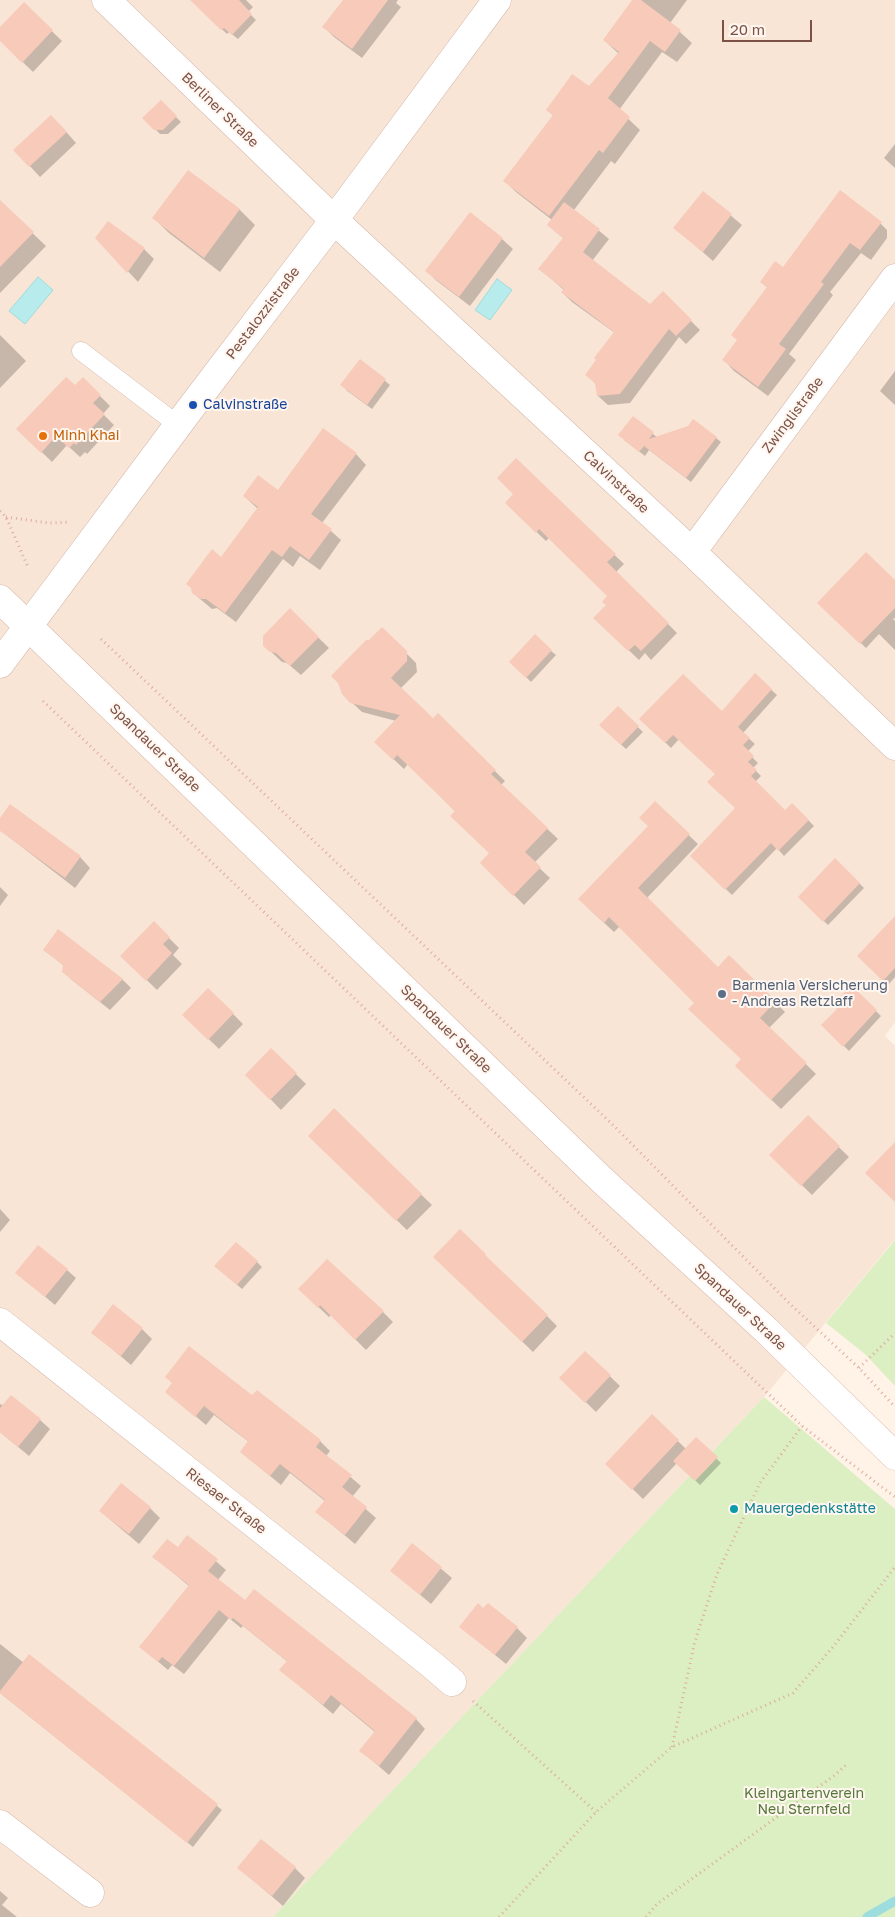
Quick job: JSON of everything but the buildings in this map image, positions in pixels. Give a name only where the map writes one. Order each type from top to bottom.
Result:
[{"type":"street","name":"Berliner Straße","points":[[106,0],[334,220]]},
{"type":"street","name":"Pestalozzistraße","points":[[0,664],[497,0]]},
{"type":"street","name":"Calvinstraße","points":[[334,220],[692,552],[895,746]]},
{"type":"street","name":"Zwinglistraße","points":[[692,552],[895,278]]},
{"type":"street","name":"Spandauer Straße","points":[[0,599],[603,1181],[766,1330],[895,1456]]},
{"type":"street","name":"Riesaer Straße","points":[[0,1322],[452,1682]]},
{"type":"street","points":[[0,1824],[90,1893]]},
{"type":"lane","points":[[81,351],[178,425]]},
{"type":"path","points":[[0,511],[6,517],[28,567]]},
{"type":"path","points":[[6,517],[49,523],[79,521]]},
{"type":"path","points":[[101,639],[605,1118],[790,1304],[859,1368],[895,1407]]},
{"type":"path","points":[[42,701],[802,1426],[895,1497]]},
{"type":"path","points":[[859,1368],[895,1333]]},
{"type":"path","points":[[672,1747],[694,1641],[716,1574],[760,1483],[802,1426]]},
{"type":"path","points":[[498,1917],[596,1812],[672,1747],[793,1693],[833,1647],[895,1567]]},
{"type":"path","points":[[452,1682],[596,1812]]},
{"type":"path","points":[[646,1917],[657,1904],[835,1775],[846,1764]]},
{"type":"shaded area","points":[[0,0],[895,0],[895,1022],[885,1036],[895,1046],[895,1239],[764,1397],[273,1917],[0,1917]]},
{"type":"green space","points":[[895,1240],[895,1386],[865,1354],[826,1323]]},
{"type":"green space","name":"Kleingartenverein Neu Sternfeld","points":[[764,1397],[895,1509],[895,1917],[273,1917]]},
{"type":"water","points":[[38,277],[53,290],[25,324],[9,311]]},
{"type":"water","points":[[497,279],[512,290],[490,320],[475,310]]},
{"type":"waterway","points":[[867,1917],[895,1901]]},
{"type":"place","name":"Calvinstraße","points":[[193,405]]},
{"type":"place","name":"Minh Khai","points":[[43,436]]},
{"type":"place","name":"Barmenia Versicherung - Andreas Retzlaff","points":[[722,994]]},
{"type":"place","name":"Mauergedenkstätte","points":[[734,1509]]}]
